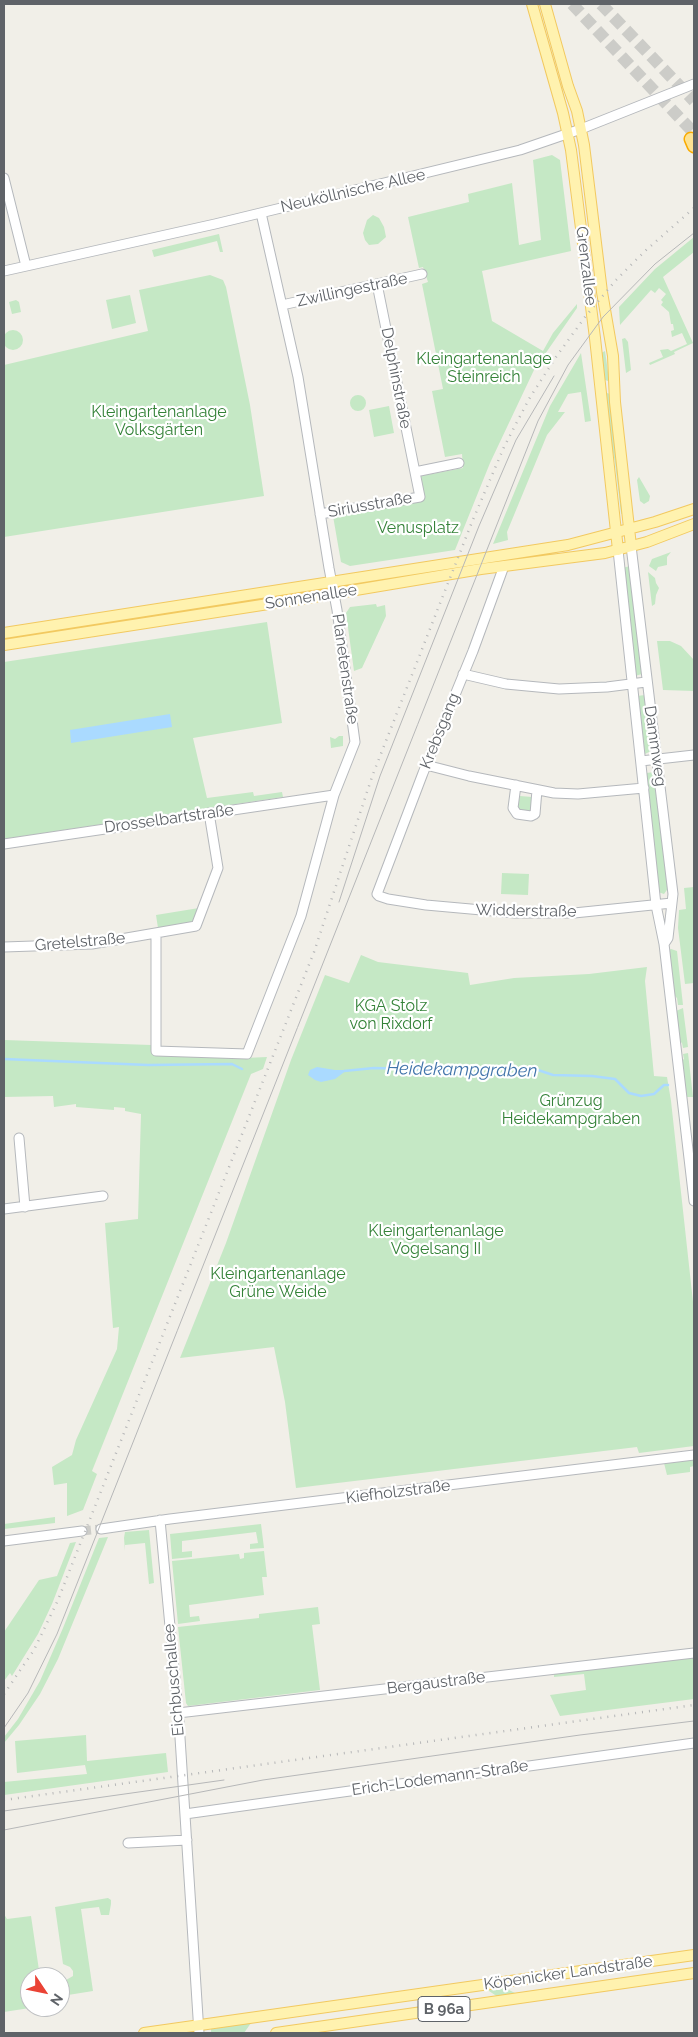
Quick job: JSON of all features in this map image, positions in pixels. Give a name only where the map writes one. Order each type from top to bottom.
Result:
[{"type":"main road","name":"Grenzallee","points":[[532,4],[568,134],[596,348],[618,550]]},
{"type":"main road","name":"Grenzallee","points":[[544,4],[581,129],[602,292],[612,346],[615,402],[631,546]]},
{"type":"main road","points":[[596,348],[612,346]]},
{"type":"main road","points":[[629,529],[694,509]]},
{"type":"main road","points":[[655,522],[660,538]]},
{"type":"main road","points":[[631,546],[660,538],[694,524]]},
{"type":"main road","name":"Sonnenallee","points":[[4,633],[568,545],[629,529]]},
{"type":"main road","name":"Sonnenallee","points":[[4,645],[504,566],[618,550],[631,546]]},
{"type":"main road","name":"Köpenicker Landstraße","points":[[144,2033],[199,2030],[694,1955]]},
{"type":"main road","name":"Köpenicker Landstraße","points":[[276,2033],[694,1973]]},
{"type":"street","name":"Neuköllnische Allee","points":[[4,271],[261,213],[520,150],[568,134],[694,84]]},
{"type":"street","points":[[4,178],[26,266]]},
{"type":"street","name":"Planetenstraße","points":[[156,934],[156,1051],[247,1054],[300,916],[334,795],[355,742],[334,594],[298,377],[261,213]]},
{"type":"street","name":"Zwillingestraße","points":[[282,305],[422,274]]},
{"type":"street","name":"Delphinstraße","points":[[377,284],[420,497]]},
{"type":"street","points":[[415,472],[459,463]]},
{"type":"street","name":"Siriusstraße","points":[[320,514],[420,497]]},
{"type":"street","name":"Dammweg","points":[[631,546],[646,682],[673,888],[668,938],[664,944]]},
{"type":"street","name":"Dammweg","points":[[618,550],[623,612],[656,905],[664,944],[694,1201]]},
{"type":"street","name":"Krebsgang","points":[[379,896],[377,891],[473,652],[504,566]]},
{"type":"street","points":[[463,674],[506,684],[535,688],[576,689],[646,682]]},
{"type":"street","points":[[641,761],[694,755]]},
{"type":"street","points":[[426,765],[554,794],[578,794],[644,788]]},
{"type":"street","points":[[516,785],[513,808],[517,814],[531,816],[535,814],[537,790]]},
{"type":"street","name":"Drosselbartstraße","points":[[4,844],[334,795]]},
{"type":"street","name":"Gretelstraße","points":[[4,947],[92,944],[193,928],[198,924],[218,868],[209,813]]},
{"type":"street","name":"Widderstraße","points":[[379,896],[456,909],[514,913],[574,913],[672,903]]},
{"type":"street","points":[[18,1138],[26,1207]]},
{"type":"street","points":[[4,1210],[103,1196]]},
{"type":"street","name":"Kiefholzstraße","points":[[101,1529],[160,1520],[694,1456]]},
{"type":"street","name":"Eichbuschallee","points":[[160,1520],[178,1713],[199,2030]]},
{"type":"street","points":[[4,1540],[82,1531]]},
{"type":"street","name":"Bergaustraße","points":[[178,1713],[694,1652]]},
{"type":"street","name":"Erich-Lodemann-Straße","points":[[185,1814],[694,1743]]},
{"type":"street","points":[[128,1843],[186,1840]]},
{"type":"green space","name":"Kleingartenanlage Steinreich","points":[[552,155],[560,160],[571,251],[482,271],[492,321],[543,351],[553,333],[577,304],[577,308],[534,370],[490,463],[455,550],[350,566],[341,562],[333,516],[425,498],[421,476],[463,468],[462,454],[445,457],[432,391],[443,389],[422,284],[428,282],[423,267],[419,268],[408,217],[469,202],[468,194],[512,183],[519,245],[541,240],[533,160]]},
{"type":"green space","points":[[373,215],[379,218],[384,227],[386,237],[378,244],[369,245],[363,233],[367,220]]},
{"type":"green space","points":[[219,234],[223,252],[220,252],[217,241],[154,257],[152,250]]},
{"type":"green space","points":[[694,237],[694,252],[663,277],[693,343],[674,352],[675,354],[650,365],[649,363],[663,357],[660,350],[668,349],[671,351],[687,344],[682,333],[672,337],[671,331],[674,330],[669,312],[661,305],[663,302],[661,300],[666,294],[659,288],[655,293],[651,290],[620,325],[619,307],[655,269]]},
{"type":"green space","name":"Kleingartenanlage Volksgärten","points":[[210,275],[223,280],[226,287],[250,405],[264,496],[4,537],[4,365],[148,331],[139,290]]},
{"type":"green space","points":[[130,295],[136,323],[112,329],[106,300]]},
{"type":"green space","points":[[16,300],[19,302],[21,312],[12,314],[9,302]]},
{"type":"green space","points":[[13,330],[20,333],[23,340],[20,347],[13,350],[6,347],[3,340],[6,333]]},
{"type":"green space","points":[[625,338],[628,342],[631,370],[626,373],[622,339]]},
{"type":"green space","points":[[605,351],[608,381],[605,380],[601,353]]},
{"type":"green space","points":[[581,353],[591,421],[585,422],[581,392],[568,394],[558,412],[565,412],[547,435],[507,532],[508,540],[493,544],[550,406]]},
{"type":"green space","points":[[607,393],[610,394],[625,513],[621,514],[605,395]]},
{"type":"green space","points":[[358,395],[364,397],[366,403],[364,409],[358,411],[352,409],[350,403],[352,397]]},
{"type":"green space","points":[[389,406],[394,433],[374,437],[369,410]]},
{"type":"green space","points":[[639,477],[650,496],[649,501],[644,504],[640,501],[637,480]]},
{"type":"green space","points":[[671,552],[667,557],[667,565],[658,567],[656,571],[649,566],[652,559]]},
{"type":"green space","points":[[630,566],[642,674],[635,676],[622,568]]},
{"type":"green space","points":[[648,572],[655,578],[659,588],[655,604],[652,606]]},
{"type":"green space","points":[[318,588],[319,593],[208,611],[207,605]]},
{"type":"green space","points":[[376,604],[377,607],[385,605],[386,616],[362,668],[354,671],[346,613],[350,607]]},
{"type":"green space","points":[[199,606],[200,612],[69,632],[68,627]]},
{"type":"green space","points":[[267,622],[282,723],[193,738],[207,798],[253,792],[254,796],[282,792],[283,797],[4,839],[4,662]]},
{"type":"green space","points":[[65,627],[65,632],[4,641],[4,637]]},
{"type":"green space","points":[[657,641],[670,641],[681,646],[694,660],[694,691],[663,690]]},
{"type":"green space","points":[[645,695],[651,751],[645,754],[637,696]]},
{"type":"green space","points":[[343,736],[343,746],[331,748],[330,737],[335,739]]},
{"type":"green space","points":[[655,772],[669,887],[664,894],[658,892],[646,773]]},
{"type":"green space","points":[[520,796],[532,797],[531,811],[519,810],[517,808]]},
{"type":"green space","points":[[502,873],[529,874],[528,895],[501,894]]},
{"type":"green space","points":[[694,887],[694,983],[685,984],[678,928],[679,910],[686,909],[684,888]]},
{"type":"green space","points":[[199,908],[192,922],[158,928],[156,915]]},
{"type":"green space","points":[[669,950],[677,951],[683,1005],[678,1005],[677,998],[674,995]]},
{"type":"green space","points":[[361,955],[378,962],[468,973],[470,985],[514,978],[589,974],[647,967],[645,981],[654,1076],[667,1077],[694,1311],[694,1446],[639,1453],[637,1447],[296,1488],[285,1402],[274,1347],[180,1358],[226,1243],[291,1060],[325,975],[349,983]]},
{"type":"green space","points":[[683,1008],[688,1047],[683,1048],[682,1043],[679,1041],[676,1011]]},
{"type":"green space","points":[[4,1040],[151,1045],[151,1053],[245,1058],[267,1057],[263,1069],[251,1074],[92,1471],[97,1474],[83,1510],[67,1516],[67,1483],[54,1485],[52,1467],[72,1455],[76,1440],[117,1349],[119,1327],[113,1328],[105,1223],[138,1219],[141,1114],[125,1111],[125,1108],[114,1107],[114,1110],[76,1107],[76,1104],[54,1107],[53,1096],[4,1097]]},
{"type":"green space","points":[[688,1053],[693,1097],[687,1097],[681,1061],[684,1059],[683,1054]]},
{"type":"green space","points":[[694,1460],[694,1466],[690,1467],[690,1472],[667,1475],[664,1463]]},
{"type":"green space","points":[[55,1517],[55,1523],[4,1529],[4,1524]]},
{"type":"green space","points":[[261,1524],[264,1548],[250,1549],[250,1544],[258,1543],[256,1532],[182,1541],[182,1552],[192,1551],[192,1557],[172,1559],[170,1534]]},
{"type":"green space","points":[[149,1530],[154,1583],[149,1584],[145,1543],[125,1545],[125,1551],[124,1538],[125,1532]]},
{"type":"green space","points":[[108,1537],[58,1659],[40,1694],[4,1743],[4,1737],[18,1719],[40,1681],[99,1538]]},
{"type":"green space","points":[[76,1542],[38,1634],[12,1676],[10,1673],[4,1681],[4,1632],[39,1580],[57,1576],[70,1543]]},
{"type":"green space","points":[[264,1551],[267,1577],[262,1577],[264,1595],[189,1605],[190,1617],[199,1616],[200,1621],[178,1624],[172,1561],[239,1554],[240,1559],[244,1558],[244,1553]]},
{"type":"green space","points":[[318,1607],[320,1624],[312,1625],[320,1690],[188,1706],[186,1703],[178,1627],[259,1618],[259,1614]]},
{"type":"green space","points":[[694,1657],[694,1699],[560,1716],[550,1695],[586,1690],[584,1674],[554,1677],[554,1673]]},
{"type":"green space","points":[[86,1735],[87,1761],[166,1753],[168,1772],[4,1795],[4,1782],[87,1774],[85,1765],[17,1773],[15,1741]]},
{"type":"green space","points":[[108,1898],[111,1900],[109,1915],[101,1915],[99,1907],[81,1909],[93,1991],[70,1995],[70,1978],[73,1976],[73,1971],[70,1967],[63,1964],[55,1907]]},
{"type":"green space","points":[[4,1914],[7,1919],[31,1916],[39,1967],[20,1967],[20,2010],[4,2012]]},
{"type":"green space","points":[[503,1987],[517,1994],[498,1997],[486,1989]]},
{"type":"green space","points":[[251,2023],[244,2033],[211,2033],[211,2029]]},
{"type":"water","points":[[170,714],[172,727],[71,743],[70,730]]},
{"type":"water","points":[[317,1067],[347,1070],[335,1079],[321,1082],[308,1075],[310,1070]]},
{"type":"waterway","name":"Heidekampgraben","points":[[4,1059],[148,1065],[232,1064],[242,1069]]},
{"type":"waterway","name":"Heidekampgraben","points":[[344,1071],[374,1068],[444,1070],[462,1074],[523,1075],[538,1070],[553,1075],[592,1076],[615,1079],[629,1093],[641,1096],[654,1094],[664,1085],[668,1085]]},
{"type":"tunnel","points":[[572,4],[694,133]]},
{"type":"tunnel","points":[[601,4],[694,101]]},
{"type":"tunnel","points":[[82,1531],[101,1529]]},
{"type":"tram line","points":[[4,1728],[28,1693],[57,1634],[538,421],[568,365],[603,317],[655,264],[694,233]]},
{"type":"tram line","points":[[339,902],[380,776],[479,526],[516,440],[554,376]]},
{"type":"tram line","points":[[4,1830],[263,1780],[580,1735],[694,1721]]},
{"type":"tram line","points":[[4,1811],[224,1780]]},
{"type":"railway","points":[[4,1694],[34,1650],[58,1600],[314,952],[373,774],[472,522],[504,447],[529,399],[585,317],[616,280],[645,251],[694,208]]},
{"type":"railway","points":[[4,1800],[694,1705]]},
{"type":"park label","name":"Venusplatz","points":[[418,528]]},
{"type":"park label","name":"KGA Stolz von Rixdorf","points":[[391,1015]]},
{"type":"park label","name":"Grünzug Heidekampgraben","points":[[571,1110]]},
{"type":"park label","name":"Kleingartenanlage Vogelsang II","points":[[436,1240]]},
{"type":"park label","name":"Kleingartenanlage Grüne Weide","points":[[278,1283]]}]
